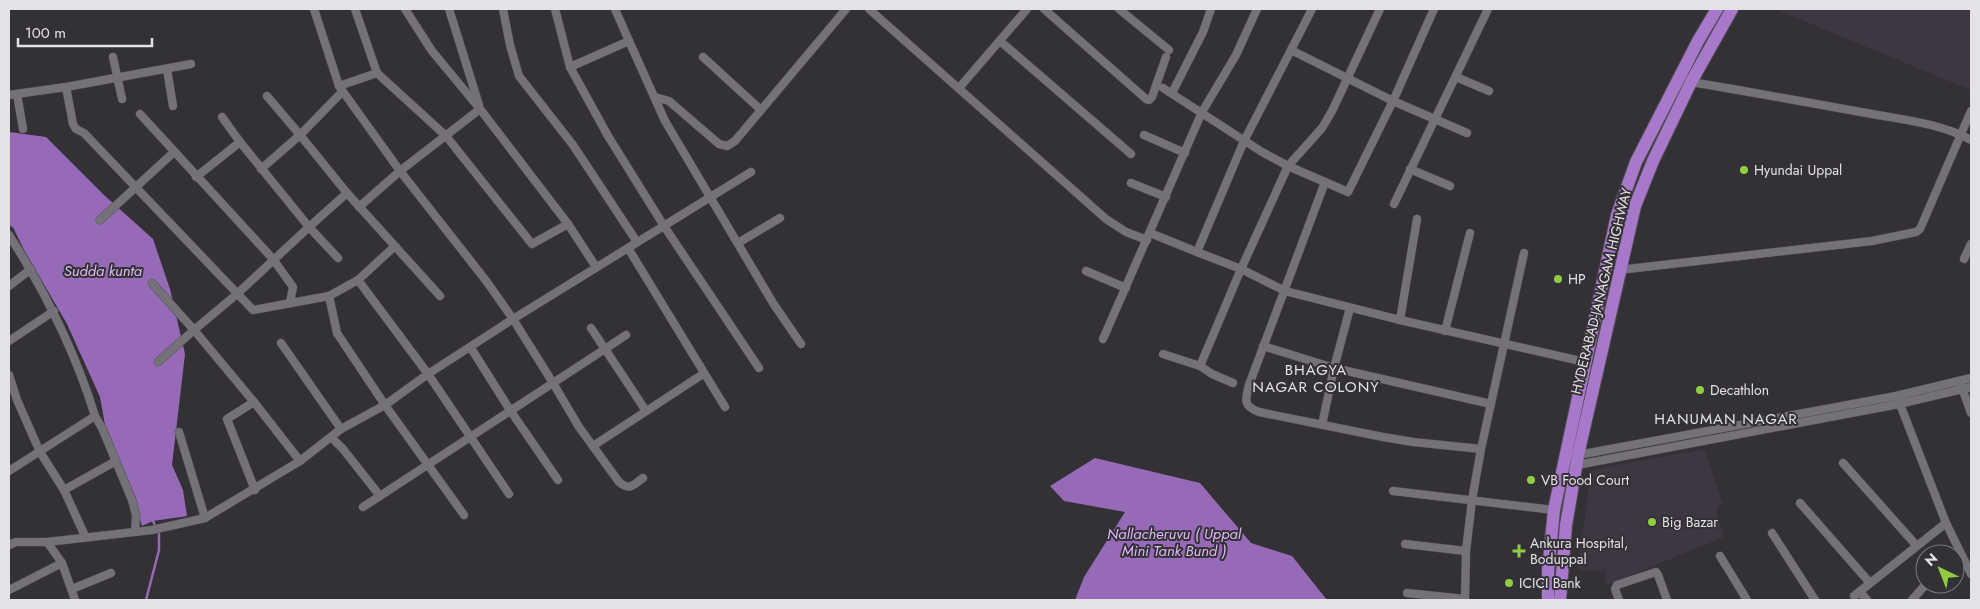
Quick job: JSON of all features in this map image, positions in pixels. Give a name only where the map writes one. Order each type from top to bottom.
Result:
[{"type":"highway","name":"HYDERABAD-JANAGAM HIGHWAY","points":[[1560,600],[1566,525],[1577,460],[1635,206],[1698,41],[1717,9]]},
{"type":"highway","name":"HYDERABAD-JANAGAM HIGHWAY","points":[[1548,600],[1554,510],[1616,215],[1636,162],[1675,99],[1691,82],[1732,9]]},
{"type":"street","points":[[314,9],[340,89],[400,171],[487,282],[513,319],[579,427],[619,482],[625,487],[630,487],[643,478]]},
{"type":"street","points":[[355,9],[377,73],[446,136],[532,244],[568,224]]},
{"type":"street","points":[[405,9],[432,51],[480,109],[568,224],[596,267]]},
{"type":"street","points":[[449,9],[480,109]]},
{"type":"street","points":[[503,9],[510,45],[520,76],[573,145],[637,242]]},
{"type":"street","points":[[555,9],[570,67],[608,136],[664,226],[759,368]]},
{"type":"street","points":[[615,9],[665,121],[773,303],[801,344]]},
{"type":"street","points":[[655,97],[669,101],[723,147],[735,141],[846,9]]},
{"type":"street","points":[[869,9],[1106,219],[1121,230],[1148,236],[1196,252],[1241,269],[1285,291],[1445,331],[1585,362]]},
{"type":"street","points":[[959,88],[1027,9]]},
{"type":"street","points":[[1044,9],[1149,100],[1152,97],[1167,53],[1119,9]]},
{"type":"street","points":[[1172,93],[1203,32],[1211,9]]},
{"type":"street","points":[[1103,339],[1202,112],[1236,56],[1257,9]]},
{"type":"street","points":[[1196,252],[1244,141],[1312,9]]},
{"type":"street","points":[[1200,366],[1241,269],[1288,166],[1322,128],[1380,9]]},
{"type":"street","points":[[1163,88],[1244,141],[1288,166],[1348,192],[1393,101],[1434,9]]},
{"type":"street","points":[[1394,204],[1488,9]]},
{"type":"street","points":[[1000,41],[1131,154]]},
{"type":"street","points":[[570,67],[629,42]]},
{"type":"street","points":[[1291,50],[1393,101],[1467,133]]},
{"type":"street","points":[[114,57],[122,99]]},
{"type":"street","points":[[702,57],[761,110]]},
{"type":"street","points":[[23,130],[13,94],[66,87],[190,64]]},
{"type":"street","points":[[167,69],[173,106]]},
{"type":"street","points":[[261,169],[300,135],[340,89],[377,73]]},
{"type":"street","points":[[1456,77],[1489,91]]},
{"type":"street","points":[[1691,82],[1911,122],[1962,135],[1971,140]]},
{"type":"street","points":[[66,87],[72,124],[84,132],[253,310],[328,296],[358,280],[395,246]]},
{"type":"street","points":[[267,96],[347,194],[440,296]]},
{"type":"street","points":[[359,207],[400,171],[480,109]]},
{"type":"street","points":[[1620,270],[1872,241],[1916,232],[1920,229],[1971,111]]},
{"type":"street","points":[[140,114],[273,260],[293,287],[290,303]]},
{"type":"street","points":[[222,117],[261,169],[309,227],[338,258]]},
{"type":"street","points":[[1144,134],[1185,153]]},
{"type":"street","points":[[196,177],[240,142]]},
{"type":"street","points":[[100,220],[174,152]]},
{"type":"street","points":[[1410,169],[1450,186]]},
{"type":"street","points":[[9,545],[16,542],[47,542],[85,536],[135,532],[205,518],[300,461],[341,429],[385,405],[428,374],[472,348],[513,319],[751,172]]},
{"type":"street","points":[[1325,182],[1263,346],[1246,399],[1247,405],[1260,412],[1413,442],[1481,448]]},
{"type":"street","points":[[1131,183],[1166,197]]},
{"type":"street","points":[[158,362],[237,294],[347,194]]},
{"type":"street","points":[[738,243],[780,218]]},
{"type":"street","points":[[1400,320],[1417,219]]},
{"type":"street","points":[[1445,331],[1470,233]]},
{"type":"street","points":[[9,235],[54,310],[95,416],[102,428],[135,508],[135,532]]},
{"type":"street","points":[[1964,260],[1971,244]]},
{"type":"street","points":[[628,248],[703,374],[725,407]]},
{"type":"street","points":[[1407,593],[1465,599],[1466,551],[1472,500],[1481,448],[1524,253]]},
{"type":"street","points":[[9,286],[31,269]]},
{"type":"street","points":[[1086,271],[1126,288]]},
{"type":"street","points":[[358,280],[428,374],[509,494]]},
{"type":"street","points":[[152,283],[254,402],[300,461]]},
{"type":"street","points":[[328,296],[337,333],[426,465],[464,515]]},
{"type":"street","points":[[1322,425],[1334,368],[1350,308]]},
{"type":"street","points":[[9,341],[54,310]]},
{"type":"street","points":[[592,328],[646,411]]},
{"type":"street","points":[[363,507],[626,335]]},
{"type":"street","points":[[281,343],[341,429]]},
{"type":"street","points":[[1263,346],[1334,368],[1491,404]]},
{"type":"street","points":[[472,348],[510,410],[558,480]]},
{"type":"street","points":[[1163,354],[1200,366],[1212,374],[1233,382]]},
{"type":"street","points":[[593,446],[703,374]]},
{"type":"street","points":[[9,375],[17,400],[40,452],[64,490],[85,536]]},
{"type":"street","points":[[1577,460],[1898,400],[1967,385],[1971,413]]},
{"type":"street","points":[[1898,400],[1953,544]]},
{"type":"street","points":[[254,402],[227,419],[254,490]]},
{"type":"street","points":[[9,471],[95,416]]},
{"type":"street","points":[[179,432],[205,518]]},
{"type":"street","points":[[331,437],[343,449],[380,496]]},
{"type":"street","points":[[64,490],[116,461]]},
{"type":"street","points":[[1843,463],[1915,544]]},
{"type":"street","points":[[1393,491],[1554,510]]},
{"type":"street","points":[[1800,503],[1870,583]]},
{"type":"street","points":[[1917,544],[1946,523]]},
{"type":"street","points":[[1772,533],[1816,600]]},
{"type":"street","points":[[47,542],[62,563],[75,600]]},
{"type":"street","points":[[1405,544],[1466,551]]},
{"type":"street","points":[[1867,600],[1857,594],[1915,546]]},
{"type":"street","points":[[1720,556],[1747,600]]},
{"type":"street","points":[[9,590],[62,563]]},
{"type":"street","points":[[1619,600],[1615,589],[1617,586],[1656,572],[1667,600]]},
{"type":"street","points":[[72,589],[111,573]]},
{"type":"shaded area","points":[[1775,9],[1971,9],[1971,90]]},
{"type":"shaded area","name":"Big Bazar","points":[[1704,449],[1723,504],[1716,508],[1724,537],[1607,585],[1605,571],[1578,570],[1591,470]]},
{"type":"water","name":"Sudda kunta","points":[[9,132],[46,137],[104,195],[153,239],[170,289],[185,354],[172,465],[183,490],[187,516],[153,521],[142,526],[129,483],[105,425],[100,397],[67,324],[24,250],[9,219]]},
{"type":"water","name":"Nallacheruvu ( Uppal Mini Tank Bund )","points":[[1095,458],[1200,483],[1251,543],[1292,556],[1327,600],[1075,600],[1084,577],[1125,512],[1064,501],[1050,486]]},
{"type":"waterway","points":[[9,219],[12,226]]},
{"type":"waterway","points":[[146,600],[159,550],[159,534],[153,521]]},
{"type":"place","name":"Hyundai Uppal","points":[[1744,170]]},
{"type":"place","name":"HP","points":[[1558,279]]},
{"type":"place","name":"Decathlon","points":[[1700,390]]},
{"type":"place","name":"VB Food Court","points":[[1531,480]]},
{"type":"place","name":"Big Bazar","points":[[1652,522]]},
{"type":"place","name":"Ankura Hospital, Boduppal","points":[[1519,551]]},
{"type":"place","name":"ICICI Bank","points":[[1509,583]]},
{"type":"district","name":"BHAGYA NAGAR COLONY","points":[[1316,378]]},
{"type":"district","name":"HANUMAN NAGAR","points":[[1726,419]]}]
